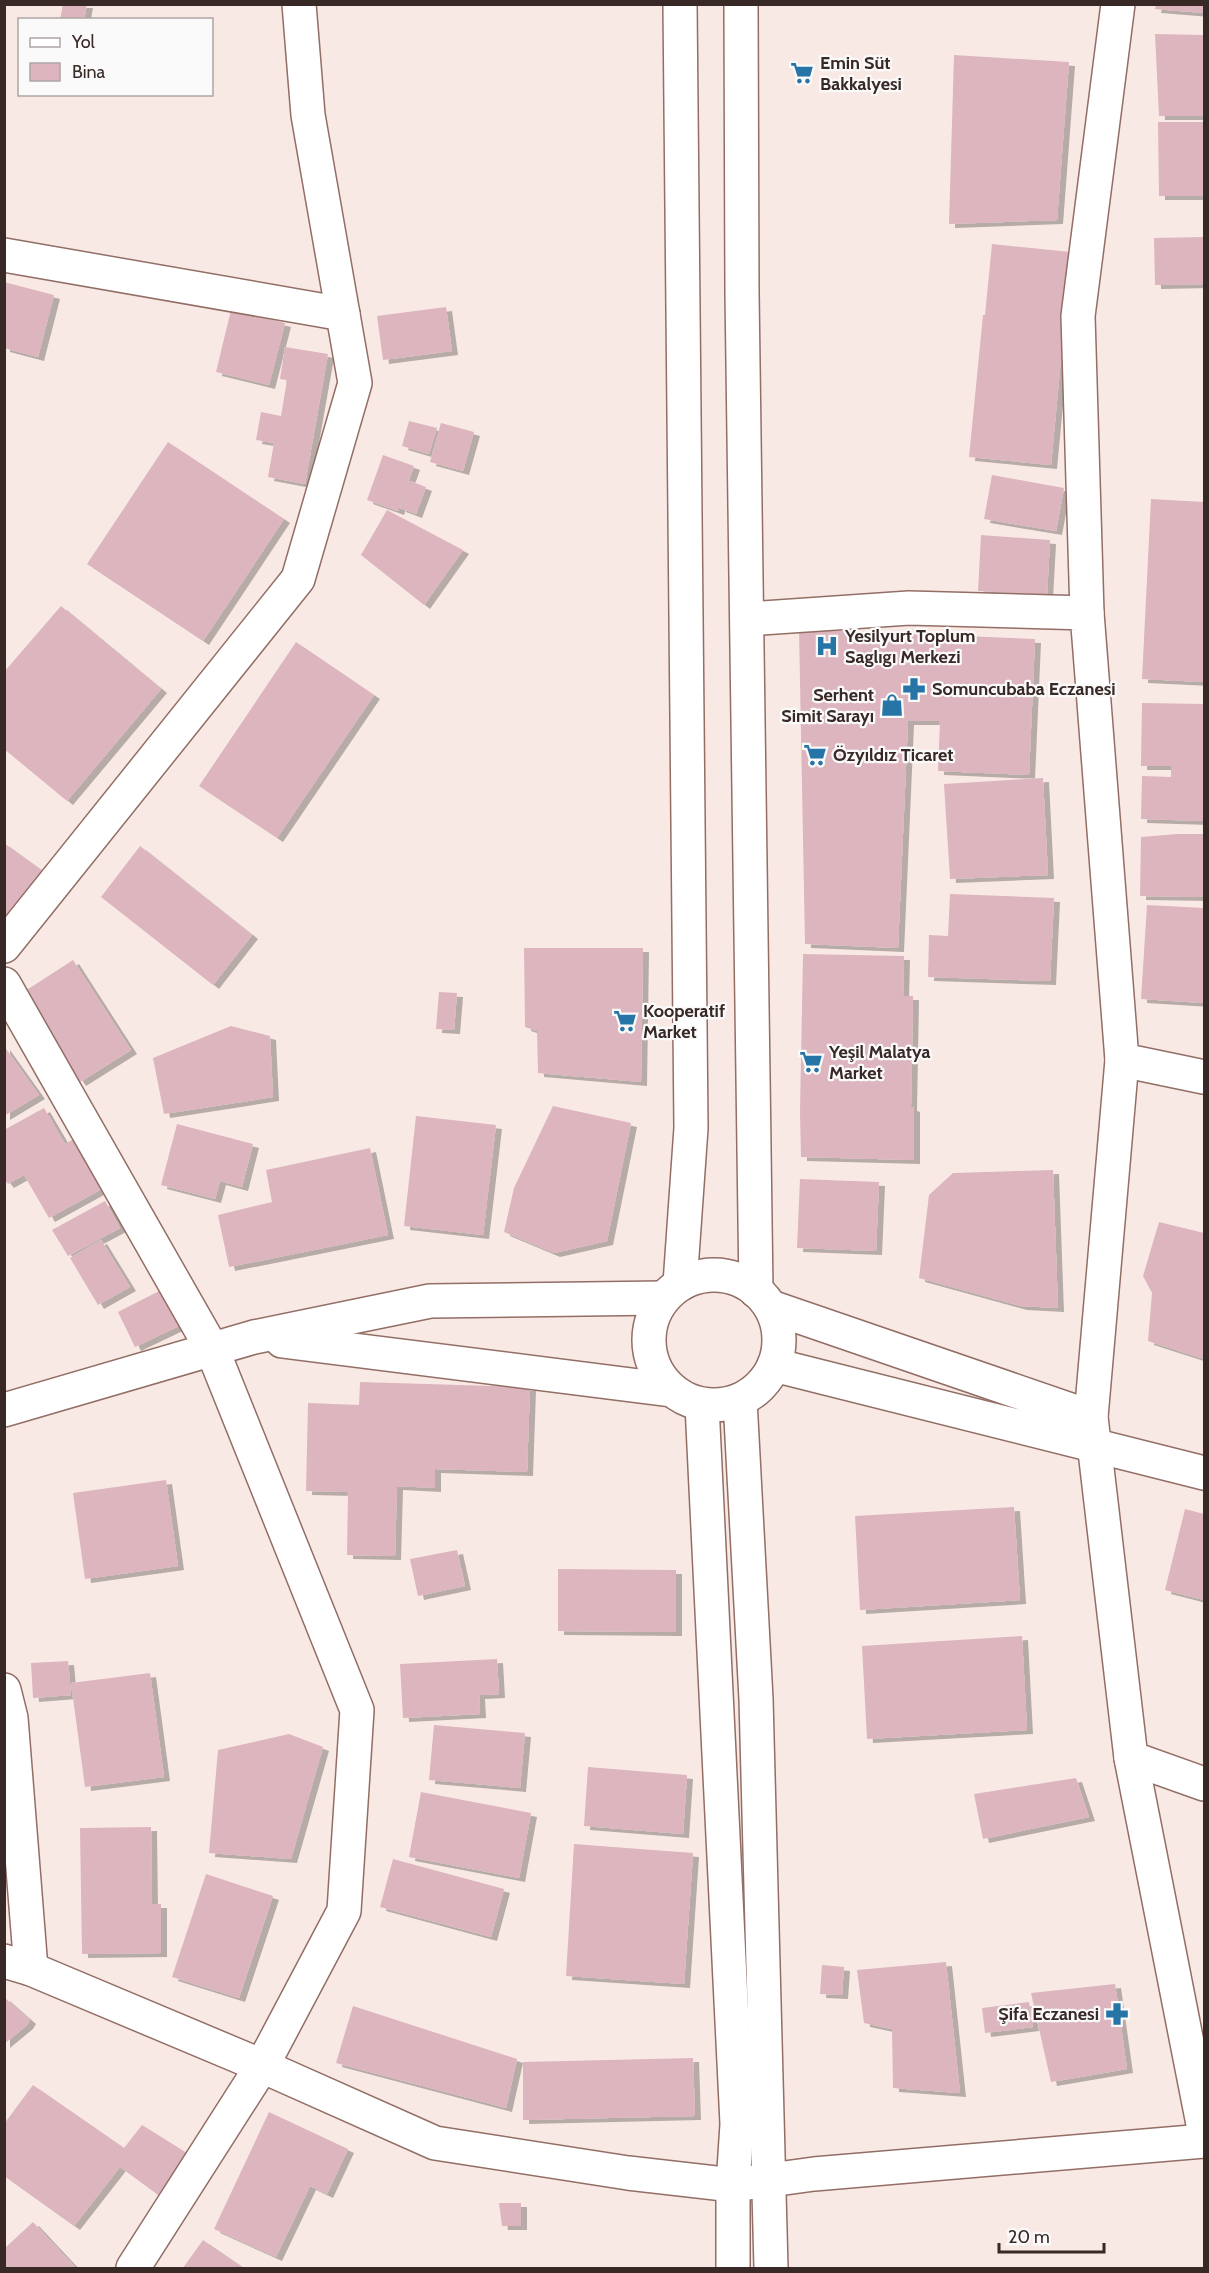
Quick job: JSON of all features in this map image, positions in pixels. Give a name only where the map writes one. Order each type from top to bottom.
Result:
[{"type":"street","points":[[4,946],[298,579],[355,383],[308,115],[298,4]]},
{"type":"street","points":[[671,1291],[691,1128],[680,4]]},
{"type":"street","points":[[741,4],[742,292],[747,619],[764,1299],[779,1328],[779,1350],[772,1371],[759,1388],[740,1400],[702,1404],[685,1399],[671,1390],[658,1375],[650,1356],[648,1335],[653,1315],[671,1291],[698,1276],[719,1275],[739,1280],[764,1299],[1093,1432],[1204,1473]]},
{"type":"street","points":[[1118,4],[1078,316],[1087,613],[1122,1060],[1093,1432],[1131,1758],[1204,2129]]},
{"type":"street","points":[[4,255],[343,314]]},
{"type":"street","points":[[747,619],[909,608],[1087,613]]},
{"type":"street","points":[[4,984],[212,1349],[357,1710],[344,1911],[262,2066],[133,2268]]},
{"type":"street","points":[[1122,1060],[1204,1077]]},
{"type":"street","points":[[4,1410],[254,1337],[430,1301],[671,1291]]},
{"type":"street","points":[[254,1337],[671,1390]]},
{"type":"street","points":[[774,1365],[1093,1432]]},
{"type":"street","points":[[740,1400],[756,1699],[771,2268]]},
{"type":"street","points":[[702,1404],[737,2124],[733,2185],[733,2268]]},
{"type":"street","points":[[4,1690],[11,1718],[18,1965],[262,2066],[435,2143],[628,2173],[733,2185],[814,2174],[1204,2140]]},
{"type":"street","points":[[1131,1758],[1204,1784]]},
{"type":"building","points":[[63,4],[87,4],[84,18],[60,18]]},
{"type":"building","points":[[1156,4],[1204,4],[1204,13],[1155,9]]},
{"type":"building","points":[[1155,34],[1204,35],[1204,116],[1159,116]]},
{"type":"building","points":[[954,55],[1069,62],[1057,220],[949,224]]},
{"type":"building","points":[[1158,122],[1204,122],[1204,196],[1159,196]]},
{"type":"building","points":[[1204,237],[1204,284],[1155,285],[1154,238]]},
{"type":"building","points":[[992,244],[1071,252],[1051,465],[969,457]]},
{"type":"building","points":[[4,282],[54,295],[38,357],[4,348]]},
{"type":"building","points":[[446,307],[452,351],[383,360],[377,316]]},
{"type":"building","points":[[231,310],[285,323],[269,385],[216,372]]},
{"type":"building","points":[[285,347],[328,354],[305,484],[268,477],[274,443],[256,440],[261,412],[281,416],[287,380],[280,379]]},
{"type":"building","points":[[409,421],[437,428],[429,454],[402,446]]},
{"type":"building","points":[[441,423],[474,432],[463,471],[430,462]]},
{"type":"building","points":[[168,442],[284,519],[203,641],[87,564]]},
{"type":"building","points":[[383,455],[414,466],[398,511],[367,500]]},
{"type":"building","points":[[992,475],[1064,488],[1056,531],[984,519]]},
{"type":"building","points":[[410,481],[426,487],[416,514],[400,508]]},
{"type":"building","points":[[1151,499],[1204,502],[1204,682],[1142,679]]},
{"type":"building","points":[[387,510],[463,550],[424,605],[361,555]]},
{"type":"building","points":[[981,535],[1050,540],[1047,595],[978,591]]},
{"type":"building","points":[[61,606],[161,689],[67,801],[4,749],[4,672]]},
{"type":"building","points":[[799,629],[1035,639],[1029,775],[938,771],[940,721],[908,721],[898,948],[805,944]]},
{"type":"building","points":[[296,642],[374,695],[277,838],[199,786]]},
{"type":"building","points":[[1142,703],[1204,704],[1204,821],[1141,819],[1142,776],[1171,777],[1171,766],[1141,766]]},
{"type":"building","points":[[1043,778],[1048,875],[950,879],[944,784]]},
{"type":"building","points":[[1204,834],[1204,897],[1140,896],[1141,837]]},
{"type":"building","points":[[4,843],[47,874],[4,933]]},
{"type":"building","points":[[140,846],[252,935],[213,985],[101,897]]},
{"type":"building","points":[[950,894],[1054,898],[1050,981],[928,977],[929,935],[948,936]]},
{"type":"building","points":[[1147,905],[1204,908],[1204,1003],[1141,999]]},
{"type":"building","points":[[524,948],[643,948],[641,1082],[538,1073],[537,1031],[525,1027]]},
{"type":"building","points":[[803,954],[904,956],[903,996],[913,996],[911,1107],[914,1108],[914,1160],[801,1157]]},
{"type":"building","points":[[73,960],[131,1050],[80,1082],[22,993]]},
{"type":"building","points":[[439,992],[457,993],[454,1030],[436,1029]]},
{"type":"building","points":[[231,1026],[270,1036],[273,1097],[164,1114],[153,1058]]},
{"type":"building","points":[[4,1046],[39,1095],[4,1116]]},
{"type":"building","points":[[553,1106],[631,1123],[607,1241],[554,1253],[504,1232],[514,1188]]},
{"type":"building","points":[[44,1108],[65,1144],[79,1136],[107,1186],[49,1218],[24,1175],[8,1184],[4,1179],[4,1130]]},
{"type":"building","points":[[416,1116],[496,1125],[483,1235],[404,1226]]},
{"type":"building","points":[[177,1124],[253,1144],[242,1187],[220,1181],[215,1199],[161,1185]]},
{"type":"building","points":[[370,1148],[388,1235],[229,1267],[218,1215],[272,1202],[266,1170]]},
{"type":"building","points":[[1053,1170],[1058,1308],[1021,1306],[919,1278],[929,1195],[953,1173]]},
{"type":"building","points":[[800,1179],[879,1182],[876,1251],[797,1248]]},
{"type":"building","points":[[105,1201],[120,1228],[68,1256],[52,1230]]},
{"type":"building","points":[[1159,1222],[1204,1233],[1204,1359],[1148,1341],[1152,1293],[1143,1276]]},
{"type":"building","points":[[101,1240],[130,1287],[98,1305],[70,1258]]},
{"type":"building","points":[[165,1288],[183,1324],[135,1347],[118,1312]]},
{"type":"building","points":[[360,1382],[530,1387],[527,1472],[435,1469],[435,1488],[397,1486],[395,1556],[347,1555],[348,1492],[306,1491],[308,1403],[359,1405]]},
{"type":"building","points":[[166,1480],[178,1566],[85,1579],[73,1493]]},
{"type":"building","points":[[1014,1507],[1020,1600],[860,1610],[855,1516]]},
{"type":"building","points":[[1185,1509],[1204,1514],[1204,1600],[1165,1590]]},
{"type":"building","points":[[457,1550],[465,1586],[418,1596],[410,1559]]},
{"type":"building","points":[[558,1569],[676,1570],[676,1632],[558,1631]]},
{"type":"building","points":[[1022,1636],[1027,1730],[867,1739],[862,1646]]},
{"type":"building","points":[[497,1659],[499,1694],[479,1695],[480,1714],[403,1718],[400,1664]]},
{"type":"building","points":[[68,1661],[71,1695],[33,1698],[31,1663]]},
{"type":"building","points":[[150,1673],[164,1777],[85,1787],[71,1683]]},
{"type":"building","points":[[434,1725],[525,1733],[520,1788],[429,1780]]},
{"type":"building","points":[[289,1734],[323,1747],[291,1859],[209,1853],[218,1750]]},
{"type":"building","points":[[588,1767],[687,1775],[683,1834],[584,1826]]},
{"type":"building","points":[[1076,1778],[1089,1817],[983,1839],[974,1794]]},
{"type":"building","points":[[421,1792],[531,1813],[519,1878],[409,1857]]},
{"type":"building","points":[[151,1827],[152,1904],[161,1904],[161,1953],[82,1954],[80,1828]]},
{"type":"building","points":[[574,1844],[693,1853],[684,1984],[566,1976]]},
{"type":"building","points":[[393,1859],[504,1889],[491,1937],[380,1907]]},
{"type":"building","points":[[206,1874],[273,1896],[239,1998],[172,1977]]},
{"type":"building","points":[[946,1962],[960,2093],[893,2088],[892,2029],[864,2023],[857,1970]]},
{"type":"building","points":[[822,1965],[844,1967],[842,1995],[820,1994]]},
{"type":"building","points":[[1115,1984],[1127,2069],[1051,2082],[1031,1993]]},
{"type":"building","points":[[4,1997],[30,2020],[4,2044]]},
{"type":"building","points":[[1029,2002],[1033,2027],[985,2033],[982,2008]]},
{"type":"building","points":[[353,2006],[517,2059],[506,2108],[336,2063]]},
{"type":"building","points":[[693,2058],[695,2116],[523,2120],[523,2062]]},
{"type":"building","points":[[33,2085],[124,2148],[142,2125],[190,2155],[165,2200],[120,2167],[74,2226],[4,2176],[4,2124]]},
{"type":"building","points":[[269,2112],[348,2149],[327,2194],[310,2186],[276,2257],[214,2229]]},
{"type":"building","points":[[499,2203],[521,2203],[521,2226],[502,2226]]},
{"type":"building","points":[[33,2222],[76,2268],[5,2268],[5,2248]]},
{"type":"building","points":[[203,2240],[244,2268],[183,2268]]},
{"type":"place","name":"Emin Süt Bakkalyesi","points":[[802,73]]},
{"type":"place","name":"Yesilyurt Toplum Saglıgı Merkezi","points":[[827,646]]},
{"type":"place","name":"Somuncubaba Eczanesi","points":[[914,689]]},
{"type":"place","name":"Serhent Simit Sarayı","points":[[892,705]]},
{"type":"place","name":"Özyıldız Ticaret","points":[[815,755]]},
{"type":"place","name":"Kooperatif Market","points":[[625,1021]]},
{"type":"place","name":"Yeşil Malatya Market","points":[[811,1062]]},
{"type":"place","name":"Şifa Eczanesi","points":[[1117,2014]]}]
